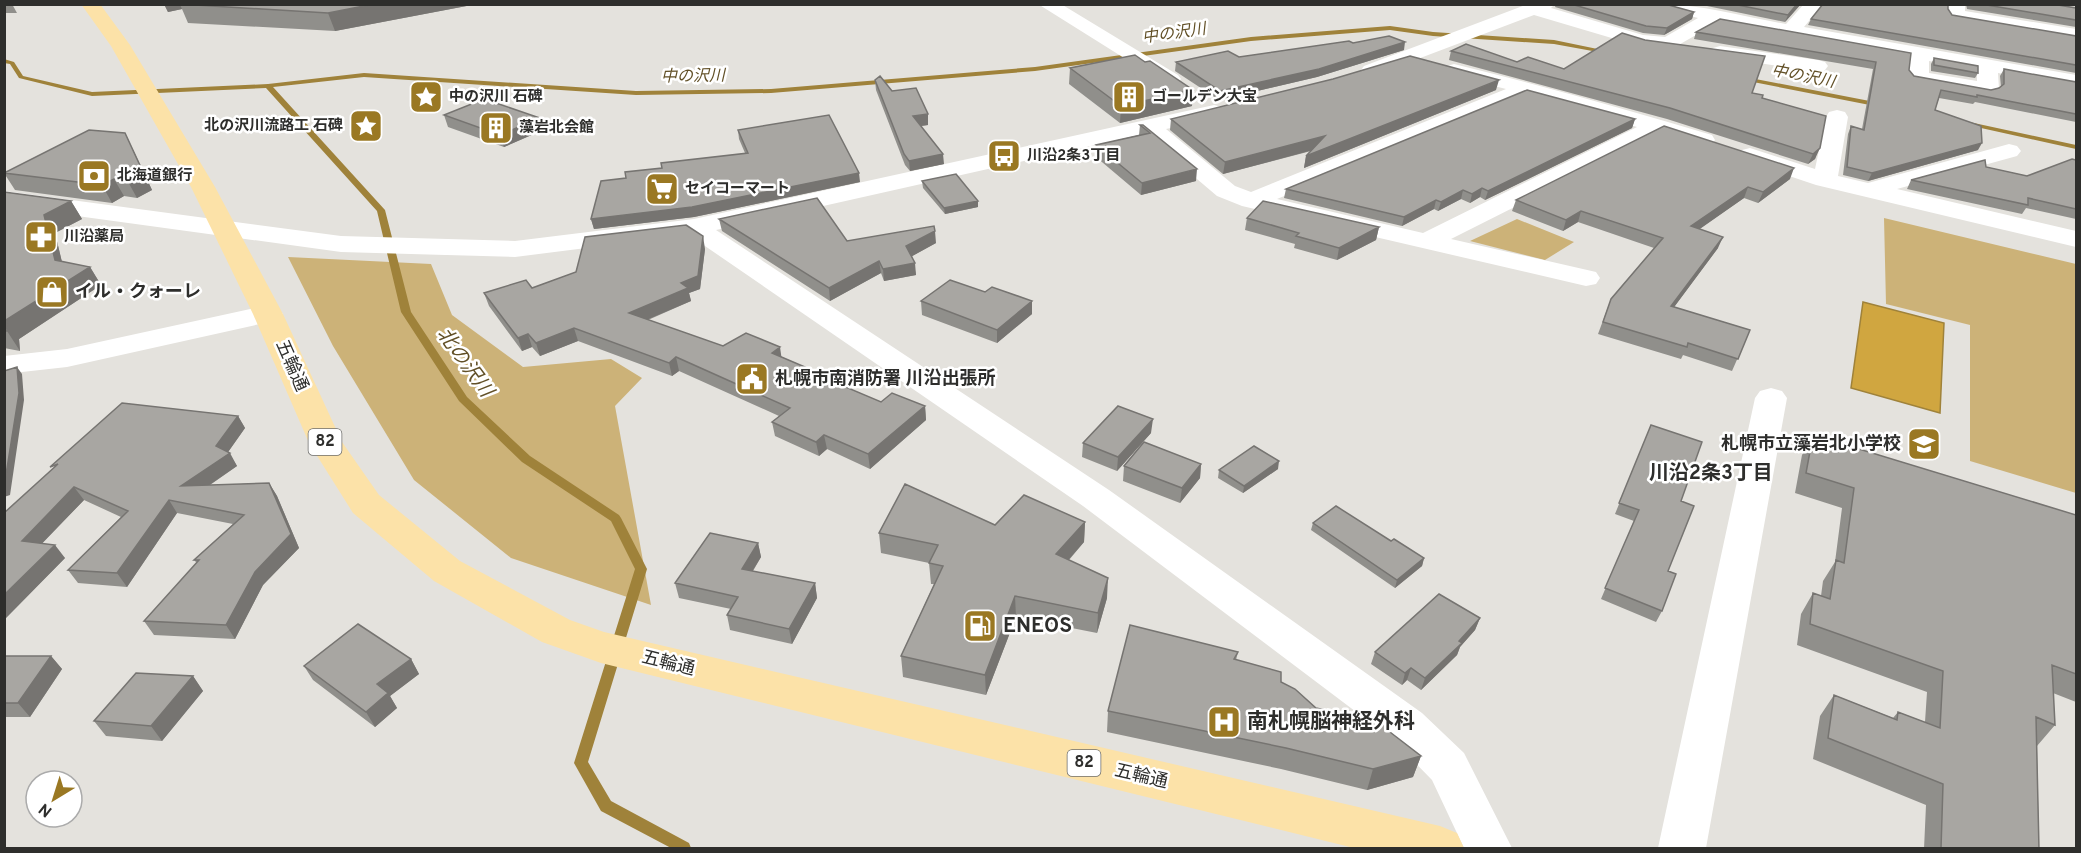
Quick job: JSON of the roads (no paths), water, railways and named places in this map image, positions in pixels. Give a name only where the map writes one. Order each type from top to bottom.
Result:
[{"type":"main road","name":"五輪通","points":[[90,4],[120,45],[203,187],[267,314],[326,443],[366,504],[447,571],[556,631],[601,647],[1440,849]]},
{"type":"street","points":[[4,198],[300,238],[378,246],[515,249],[694,227],[886,187],[1227,108],[1154,68],[1047,4]]},
{"type":"street","points":[[1667,4],[1714,17],[1920,54],[1918,77],[1988,89],[1988,65],[2076,81]]},
{"type":"street","points":[[1790,31],[1814,4]]},
{"type":"street","points":[[1956,4],[1956,15],[2076,35]]},
{"type":"street","points":[[1345,78],[1408,58],[1540,7],[1642,40],[1818,66]]},
{"type":"street","points":[[1668,44],[1714,17]]},
{"type":"street","points":[[1408,58],[1527,88],[1658,126],[1825,180],[2076,239]]},
{"type":"street","points":[[1251,201],[1527,88]]},
{"type":"street","points":[[1825,180],[1837,117]]},
{"type":"street","points":[[1425,242],[1658,126]]},
{"type":"street","points":[[1149,127],[1226,191],[1251,201],[1586,278]]},
{"type":"street","points":[[1871,190],[2009,151]]},
{"type":"street","points":[[694,227],[1096,498],[1407,726],[1448,766],[1488,849]]},
{"type":"street","points":[[4,365],[68,358],[267,314]]},
{"type":"street","points":[[1682,849],[1771,398]]},
{"type":"waterway","name":"中の沢川","points":[[268,86],[364,75],[636,93],[771,91],[1035,69],[1251,39],[1390,28],[1433,34],[1554,42],[1609,52]]},
{"type":"waterway","name":"北の沢川","points":[[4,61],[12,63],[21,77],[92,94],[268,86]]},
{"type":"waterway","name":"中の沢川","points":[[1745,79],[1880,105]]},
{"type":"waterway","name":"北の沢川","points":[[268,86],[381,210],[406,312],[463,399],[526,459],[615,518],[641,569],[581,763],[606,806],[684,848]]},
{"type":"waterway","name":"中の沢川","points":[[1963,122],[2076,147]]},
{"type":"place","name":"中の沢川 石碑","points":[[426,97]]},
{"type":"place","name":"ゴールデン大宝","points":[[1129,97]]},
{"type":"place","name":"北の沢川流路工 石碑","points":[[366,126]]},
{"type":"place","name":"藻岩北会館","points":[[496,128]]},
{"type":"place","name":"川沿2条3丁目","points":[[1004,156]]},
{"type":"place","name":"北海道銀行","points":[[94,176]]},
{"type":"place","name":"セイコーマート","points":[[662,189]]},
{"type":"place","name":"川沿薬局","points":[[41,237]]},
{"type":"place","name":"イル・クォーレ","points":[[52,292]]},
{"type":"place","name":"札幌市南消防署 川沿出張所","points":[[752,379]]},
{"type":"place","name":"札幌市立藻岩北小学校","points":[[1924,444]]},
{"type":"place","name":"ENEOS","points":[[980,626]]},
{"type":"place","name":"南札幌脳神経外科","points":[[1224,722]]},
{"type":"district","name":"川沿2条3丁目","points":[[1711,474]]}]
